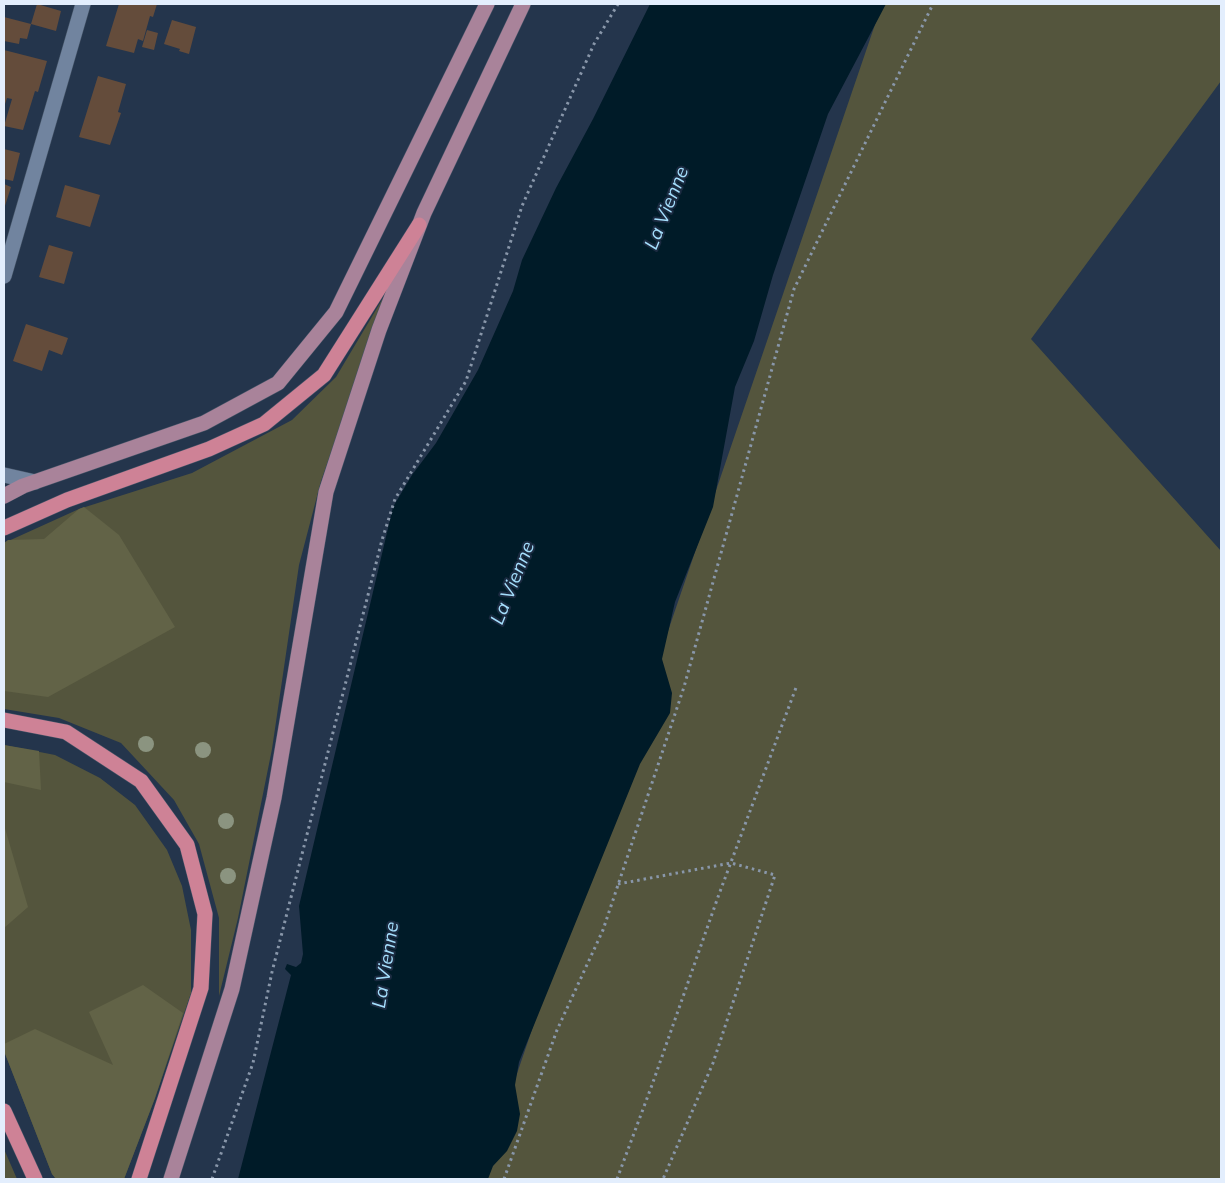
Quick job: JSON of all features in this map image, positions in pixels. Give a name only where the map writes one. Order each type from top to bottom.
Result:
[{"type":"highway","points":[[4,528],[67,500],[209,449],[264,424],[324,375],[419,225]]},
{"type":"highway","points":[[4,720],[66,732],[141,781],[187,845],[205,914],[201,988],[139,1179]]},
{"type":"highway","points":[[4,1111],[35,1179]]},
{"type":"main road","points":[[4,496],[23,486],[204,423],[278,383],[336,312],[486,4]]},
{"type":"main road","points":[[171,1179],[232,989],[274,798],[326,492],[379,330],[419,225],[523,4]]},
{"type":"street","points":[[4,276],[83,4]]},
{"type":"street","points":[[4,475],[36,482]]},
{"type":"path","points":[[212,1179],[253,1063],[272,972],[380,550],[395,499],[466,380],[522,206],[594,44],[618,4]]},
{"type":"path","points":[[504,1179],[557,1030],[603,930],[684,687],[794,289],[933,4]]},
{"type":"path","points":[[617,1179],[797,685]]},
{"type":"path","points":[[617,884],[731,863],[774,875],[713,1063],[663,1179]]},
{"type":"green space","points":[[882,4],[1221,4],[1221,81],[1031,339],[1221,551],[1221,1179],[481,1179]]},
{"type":"green space","points":[[389,288],[321,481],[299,565],[272,749],[238,918],[219,996],[219,918],[199,844],[174,800],[121,743],[59,718],[4,709],[4,543],[79,509],[192,473],[292,420],[336,377]]},
{"type":"green space","points":[[84,507],[119,535],[175,627],[48,697],[4,691],[4,543],[8,540],[44,539],[79,509]]},
{"type":"green space","points":[[4,745],[55,755],[100,778],[135,805],[167,850],[182,886],[191,930],[191,993],[155,1098],[124,1179],[56,1179],[52,1174],[4,1051]]},
{"type":"green space","points":[[4,745],[39,751],[41,790],[4,782]]},
{"type":"green space","points":[[4,825],[28,907],[4,928]]},
{"type":"green space","points":[[143,985],[183,1013],[155,1098],[124,1179],[56,1179],[52,1174],[4,1051],[4,1044],[35,1029],[113,1065],[89,1012]]},
{"type":"green space","points":[[4,1149],[7,1156],[17,1179],[4,1179]]},
{"type":"water","name":"La Vienne","points":[[650,4],[886,4],[828,114],[773,275],[754,341],[735,387],[713,507],[675,602],[662,659],[672,693],[670,713],[640,764],[519,1062],[515,1085],[520,1114],[517,1131],[507,1151],[493,1166],[488,1179],[238,1179],[291,975],[285,969],[287,964],[296,967],[301,963],[303,954],[299,906],[393,507],[412,475],[436,443],[478,370],[513,291],[522,260],[556,188],[593,119]]},
{"type":"building","points":[[37,4],[61,11],[56,31],[31,24]]},
{"type":"building","points":[[119,4],[157,4],[153,17],[150,16],[143,41],[138,39],[134,53],[106,46]]},
{"type":"building","points":[[4,17],[31,24],[27,39],[20,38],[19,44],[4,41]]},
{"type":"building","points":[[172,20],[196,27],[189,54],[164,44]]},
{"type":"building","points":[[147,30],[158,33],[154,50],[142,47]]},
{"type":"building","points":[[4,50],[47,61],[38,92],[35,91],[23,130],[4,126],[12,99],[7,98],[4,107]]},
{"type":"building","points":[[98,76],[126,84],[118,112],[121,113],[110,145],[79,137]]},
{"type":"building","points":[[4,149],[20,153],[13,181],[4,179]]},
{"type":"building","points":[[4,184],[11,187],[4,209]]},
{"type":"building","points":[[65,185],[100,195],[90,227],[56,217]]},
{"type":"building","points":[[49,245],[73,252],[64,284],[39,277]]},
{"type":"building","points":[[26,324],[68,338],[62,355],[49,350],[42,371],[13,361]]}]
